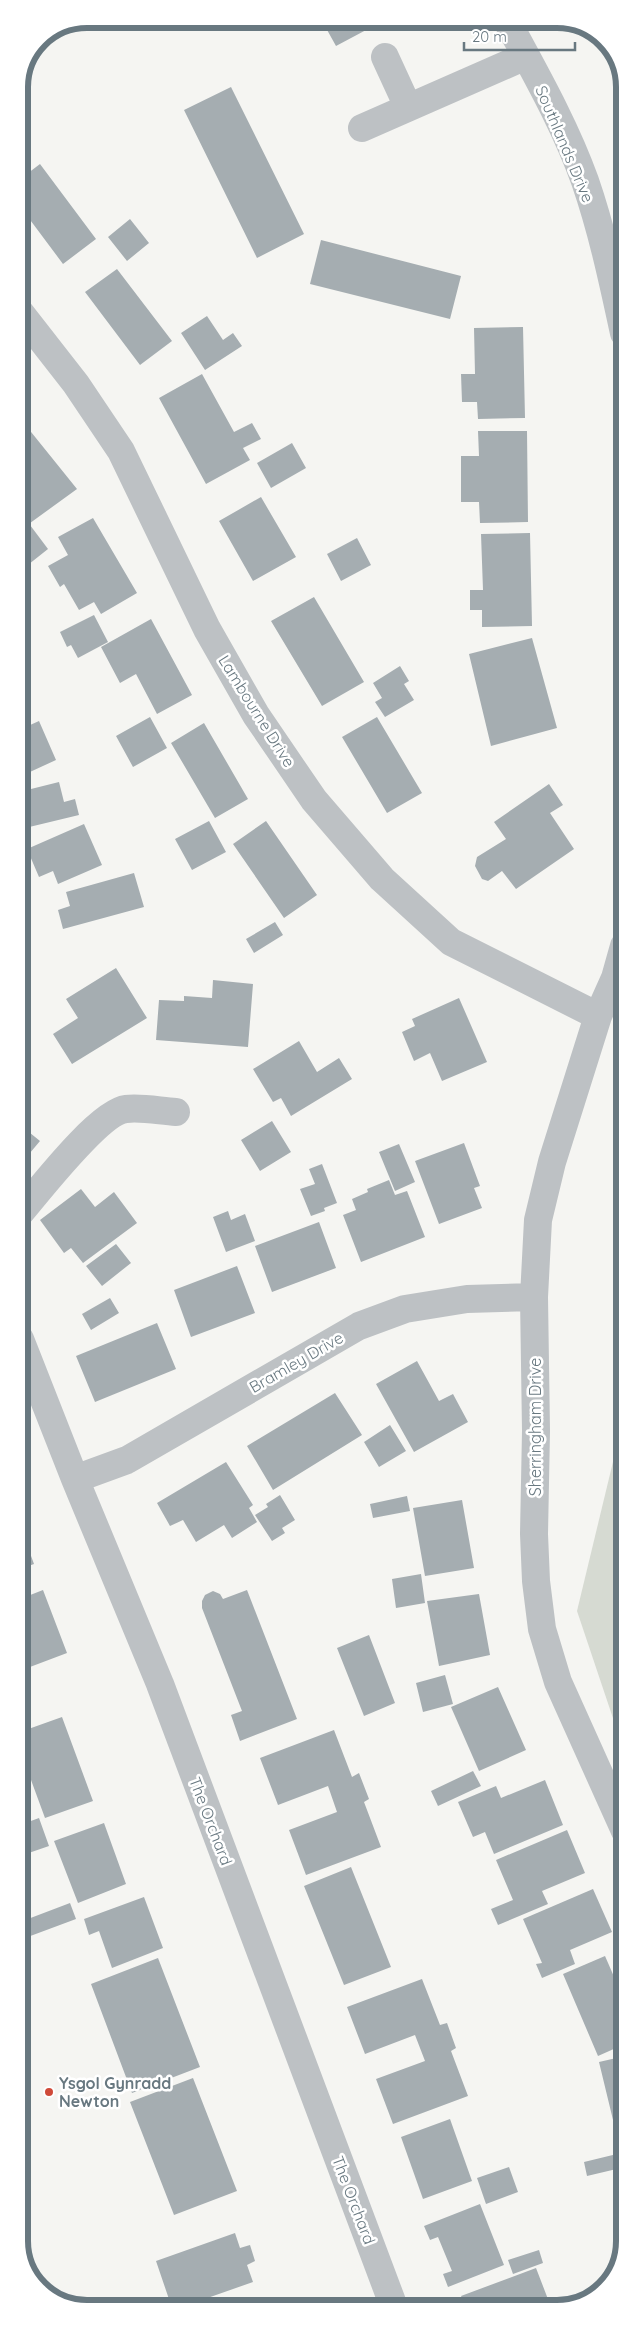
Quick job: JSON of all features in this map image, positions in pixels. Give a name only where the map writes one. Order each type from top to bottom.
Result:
[{"type":"street","name":"Southlands Drive","points":[[511,28],[584,180],[611,271],[616,295]]},
{"type":"street","points":[[362,128],[526,56]]},
{"type":"street","points":[[385,57],[408,107]]},
{"type":"street","name":"Lambourne Drive","points":[[28,323],[76,384],[121,450],[212,637],[256,716],[314,800],[382,879],[452,942],[598,1016]]},
{"type":"street","points":[[598,1016],[616,974]]},
{"type":"street","name":"Sherringham Drive","points":[[598,1016],[552,1162],[538,1220],[534,1296],[536,1431],[534,1534],[536,1581],[542,1629],[558,1682],[616,1811]]},
{"type":"street","points":[[28,1204],[75,1147],[102,1123],[124,1109],[176,1112]]},
{"type":"street","name":"Bramley Drive","points":[[74,1479],[127,1460],[359,1326],[405,1310],[467,1299],[534,1296]]},
{"type":"street","name":"The Orchard","points":[[28,1360],[74,1479],[160,1684],[391,2300]]},
{"type":"shaded area","points":[[616,1449],[616,1727],[577,1611]]},
{"type":"building","points":[[326,28],[370,28],[336,46]]},
{"type":"building","points":[[231,87],[304,234],[257,258],[184,110]]},
{"type":"building","points":[[40,164],[96,239],[63,264],[28,217],[28,173]]},
{"type":"building","points":[[130,219],[149,243],[127,261],[108,237]]},
{"type":"building","points":[[321,240],[461,276],[450,319],[310,284]]},
{"type":"building","points":[[117,269],[172,341],[140,365],[85,292]]},
{"type":"building","points":[[207,316],[223,340],[233,333],[242,346],[205,370],[181,333]]},
{"type":"building","points":[[523,327],[525,418],[478,419],[477,402],[462,402],[461,374],[475,374],[474,328]]},
{"type":"building","points":[[202,374],[234,432],[252,423],[261,439],[243,448],[250,460],[206,484],[159,398]]},
{"type":"building","points":[[28,428],[77,489],[28,525]]},
{"type":"building","points":[[478,431],[527,431],[528,522],[480,523],[479,502],[461,502],[461,456],[479,456]]},
{"type":"building","points":[[292,443],[306,468],[271,488],[257,463]]},
{"type":"building","points":[[261,497],[296,557],[253,581],[219,521]]},
{"type":"building","points":[[93,518],[137,593],[101,614],[94,602],[79,610],[64,584],[60,587],[48,566],[68,555],[58,537]]},
{"type":"building","points":[[30,525],[48,549],[28,565],[28,526]]},
{"type":"building","points":[[530,533],[532,626],[482,627],[482,610],[470,610],[470,590],[483,590],[481,534]]},
{"type":"building","points":[[357,538],[371,565],[341,581],[327,554]]},
{"type":"building","points":[[314,597],[364,682],[322,706],[271,621]]},
{"type":"building","points":[[94,615],[108,642],[78,658],[71,645],[67,647],[60,632]]},
{"type":"building","points":[[151,619],[192,695],[157,714],[136,674],[120,683],[101,647]]},
{"type":"building","points":[[532,638],[557,728],[491,746],[469,654]]},
{"type":"building","points":[[400,666],[409,681],[404,684],[414,700],[385,717],[375,702],[382,698],[373,683]]},
{"type":"building","points":[[150,717],[167,748],[133,767],[116,736]]},
{"type":"building","points":[[377,717],[422,793],[387,813],[342,737]]},
{"type":"building","points":[[39,721],[56,760],[28,773],[28,726]]},
{"type":"building","points":[[204,723],[248,799],[215,818],[171,743]]},
{"type":"building","points":[[59,782],[64,802],[75,799],[79,815],[28,827],[28,790]]},
{"type":"building","points":[[549,784],[563,805],[550,813],[574,849],[516,889],[502,871],[488,881],[482,879],[475,866],[477,857],[506,839],[494,822]]},
{"type":"building","points":[[209,821],[226,852],[192,870],[175,839]]},
{"type":"building","points":[[266,821],[317,895],[284,918],[233,844]]},
{"type":"building","points":[[84,824],[102,865],[58,884],[53,871],[39,877],[28,849]]},
{"type":"building","points":[[134,873],[144,907],[63,929],[58,910],[70,906],[66,892]]},
{"type":"building","points":[[275,922],[283,935],[254,953],[246,939]]},
{"type":"building","points":[[116,968],[147,1018],[72,1064],[53,1034],[78,1018],[66,999]]},
{"type":"building","points":[[213,980],[253,984],[248,1047],[156,1040],[159,1000],[184,1001],[184,996],[212,998]]},
{"type":"building","points":[[459,998],[487,1062],[442,1081],[430,1053],[414,1061],[402,1032],[415,1026],[412,1019]]},
{"type":"building","points":[[299,1041],[317,1072],[339,1058],[352,1079],[291,1116],[281,1098],[273,1102],[253,1069]]},
{"type":"building","points":[[272,1121],[291,1152],[260,1171],[241,1140]]},
{"type":"building","points":[[28,1131],[40,1141],[28,1155]]},
{"type":"building","points":[[464,1143],[480,1186],[474,1188],[482,1208],[439,1224],[415,1161]]},
{"type":"building","points":[[399,1144],[415,1182],[395,1191],[379,1152]]},
{"type":"building","points":[[322,1164],[337,1203],[324,1208],[325,1211],[311,1216],[300,1189],[315,1184],[309,1169]]},
{"type":"building","points":[[389,1180],[395,1195],[407,1191],[425,1237],[361,1262],[343,1215],[356,1210],[352,1199],[368,1192],[367,1189]]},
{"type":"building","points":[[81,1189],[95,1207],[114,1192],[137,1223],[83,1263],[71,1248],[64,1253],[40,1220]]},
{"type":"building","points":[[228,1211],[231,1220],[245,1214],[255,1241],[226,1252],[213,1217]]},
{"type":"building","points":[[319,1222],[336,1268],[272,1292],[255,1246]]},
{"type":"building","points":[[116,1244],[131,1263],[102,1286],[86,1266]]},
{"type":"building","points":[[237,1266],[255,1313],[191,1337],[174,1290]]},
{"type":"building","points":[[110,1298],[119,1313],[91,1330],[82,1314]]},
{"type":"building","points":[[157,1323],[176,1369],[95,1402],[76,1356]]},
{"type":"building","points":[[417,1361],[439,1401],[453,1394],[468,1422],[414,1452],[376,1384]]},
{"type":"building","points":[[335,1393],[362,1435],[273,1490],[247,1446]]},
{"type":"building","points":[[390,1425],[406,1451],[379,1467],[364,1442]]},
{"type":"building","points":[[226,1462],[253,1505],[249,1508],[257,1522],[232,1538],[224,1525],[196,1542],[183,1520],[170,1526],[157,1503]]},
{"type":"building","points":[[280,1495],[295,1520],[282,1528],[285,1533],[272,1541],[255,1515],[268,1507],[266,1504]]},
{"type":"building","points":[[407,1496],[410,1511],[373,1518],[370,1504]]},
{"type":"building","points":[[462,1500],[474,1568],[425,1576],[413,1508]]},
{"type":"building","points":[[28,1548],[34,1564],[28,1566]]},
{"type":"building","points":[[421,1574],[425,1603],[396,1608],[392,1579]]},
{"type":"building","points":[[43,1590],[67,1653],[28,1668],[28,1596]]},
{"type":"building","points":[[247,1590],[297,1719],[240,1741],[231,1715],[242,1711],[202,1608],[202,1601],[205,1595],[213,1591],[220,1594],[223,1599]]},
{"type":"building","points":[[479,1594],[490,1655],[439,1666],[427,1601]]},
{"type":"building","points":[[369,1635],[395,1703],[364,1716],[337,1648]]},
{"type":"building","points":[[445,1675],[453,1704],[423,1712],[416,1683]]},
{"type":"building","points":[[498,1687],[526,1750],[479,1771],[451,1707]]},
{"type":"building","points":[[62,1717],[93,1801],[45,1818],[28,1772],[28,1729]]},
{"type":"building","points":[[334,1730],[352,1777],[359,1773],[369,1799],[364,1802],[381,1847],[306,1875],[289,1830],[337,1812],[328,1786],[278,1805],[260,1758]]},
{"type":"building","points":[[473,1771],[481,1786],[438,1806],[431,1791]]},
{"type":"building","points":[[545,1780],[563,1825],[494,1854],[485,1832],[473,1837],[458,1802],[496,1786],[501,1798]]},
{"type":"building","points":[[39,1818],[49,1846],[28,1853],[28,1822]]},
{"type":"building","points":[[104,1823],[126,1884],[78,1903],[54,1841]]},
{"type":"building","points":[[567,1830],[585,1873],[542,1891],[548,1904],[498,1925],[491,1909],[513,1900],[496,1860]]},
{"type":"building","points":[[351,1867],[391,1967],[344,1985],[304,1886]]},
{"type":"building","points":[[593,1889],[612,1932],[570,1950],[575,1964],[542,1978],[536,1964],[542,1963],[523,1919]]},
{"type":"building","points":[[144,1897],[163,1948],[112,1968],[99,1931],[89,1935],[84,1919]]},
{"type":"building","points":[[70,1903],[76,1919],[28,1937],[28,1919]]},
{"type":"building","points":[[605,1956],[616,1981],[616,2048],[598,2056],[563,1974]]},
{"type":"building","points":[[158,1958],[200,2067],[132,2093],[91,1984]]},
{"type":"building","points":[[422,1979],[440,2025],[447,2023],[456,2048],[451,2051],[468,2096],[393,2124],[376,2079],[425,2061],[415,2035],[365,2054],[347,2007]]},
{"type":"building","points":[[616,2058],[616,2132],[599,2062]]},
{"type":"building","points":[[193,2078],[237,2191],[174,2215],[130,2102]]},
{"type":"building","points":[[450,2119],[472,2181],[423,2199],[401,2137]]},
{"type":"building","points":[[616,2154],[616,2169],[587,2176],[584,2162]]},
{"type":"building","points":[[509,2167],[518,2192],[486,2204],[477,2178]]},
{"type":"building","points":[[480,2204],[504,2265],[448,2287],[443,2274],[452,2271],[438,2237],[430,2240],[424,2226]]},
{"type":"building","points":[[235,2233],[240,2248],[250,2245],[255,2261],[247,2265],[253,2282],[204,2299],[169,2299],[156,2261]]},
{"type":"building","points":[[539,2250],[543,2263],[513,2274],[508,2260]]},
{"type":"building","points":[[536,2268],[548,2300],[463,2300],[461,2296]]},
{"type":"place","name":"Ysgol Gynradd Newton","points":[[49,2092]]}]
